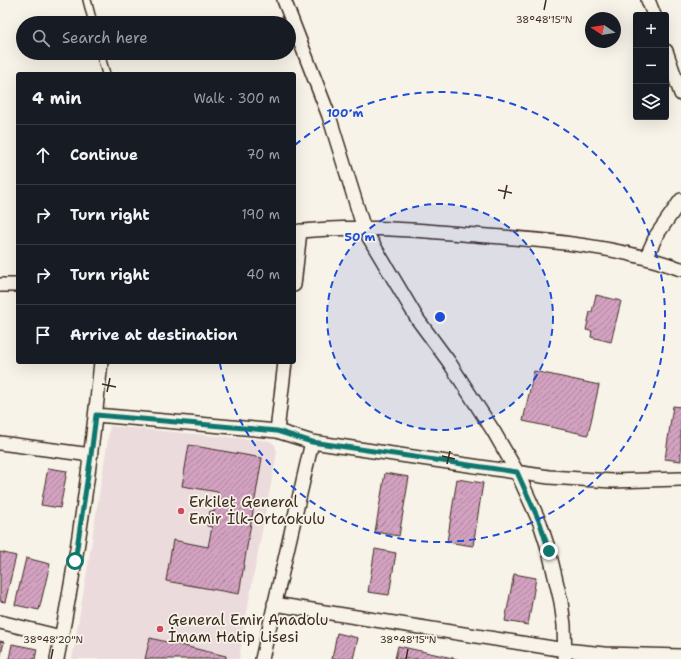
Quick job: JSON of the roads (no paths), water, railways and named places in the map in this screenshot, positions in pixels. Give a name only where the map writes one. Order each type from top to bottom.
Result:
[{"type":"street","points":[[284,0],[290,16]]},
{"type":"street","points":[[648,0],[653,12]]},
{"type":"street","points":[[296,31],[329,116],[364,229],[418,320],[472,397],[517,472],[540,523],[551,558],[561,602],[564,625],[565,655]]},
{"type":"street","points":[[669,60],[681,94]]},
{"type":"street","points":[[646,258],[656,236],[681,200]]},
{"type":"street","points":[[296,249],[297,231],[330,228],[419,230],[548,241],[613,251],[646,258],[681,269]]},
{"type":"street","points":[[0,285],[16,285]]},
{"type":"street","points":[[57,659],[91,455],[101,364]]},
{"type":"street","points":[[277,431],[285,364]]},
{"type":"street","points":[[96,415],[277,431],[312,442],[572,479],[612,481],[681,479]]},
{"type":"street","points":[[262,659],[312,442]]},
{"type":"street","points":[[0,443],[91,455]]},
{"type":"street","points":[[274,604],[565,655],[681,656]]},
{"type":"street","points":[[0,622],[61,637]]},
{"type":"lane","points":[[87,0],[91,16]]},
{"type":"lane","points":[[102,60],[105,72]]},
{"type":"place","name":"Erkilet General Emir İlk-Ortaokulu","points":[[181,511]]},
{"type":"place","name":"General Emir Anadolu İmam Hatip Lisesi","points":[[160,629]]}]
